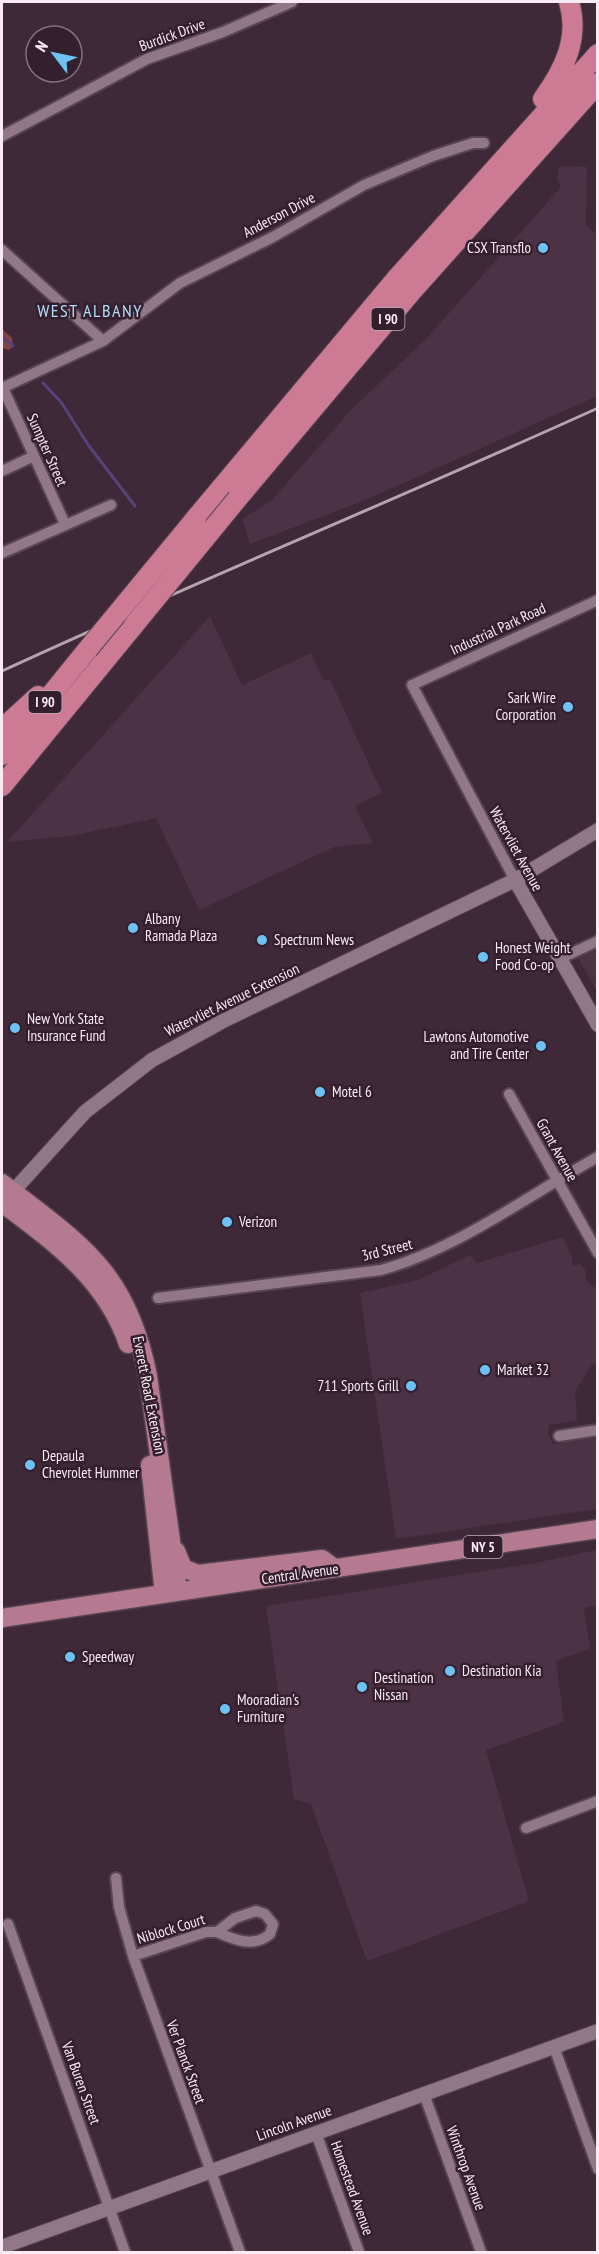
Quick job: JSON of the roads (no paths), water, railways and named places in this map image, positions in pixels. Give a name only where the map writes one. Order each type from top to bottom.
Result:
[{"type":"highway","points":[[463,204],[563,68],[573,31],[568,2]]},
{"type":"highway","name":"I 90","points":[[2,755],[332,354],[597,54]]},
{"type":"highway","name":"I 90","points":[[2,786],[237,499],[418,284],[597,84]]},
{"type":"highway","points":[[2,729],[88,650]]},
{"type":"highway","points":[[2,800],[84,685]]},
{"type":"main road","name":"Everett Road Extension","points":[[4,1195],[79,1264],[112,1308],[132,1353],[171,1592]]},
{"type":"main road","name":"Everett Road Extension","points":[[4,1195],[84,1247],[110,1278],[138,1333],[148,1376],[172,1538],[171,1592]]},
{"type":"main road","points":[[98,1604],[142,1591],[156,1574],[157,1565],[145,1471],[149,1457]]},
{"type":"main road","name":"Central Avenue","points":[[2,1618],[597,1529]]},
{"type":"main road","points":[[172,1538],[183,1568],[198,1574],[322,1558],[336,1568]]},
{"type":"street","name":"Burdick Drive","points":[[2,136],[147,59],[217,35],[292,2]]},
{"type":"street","name":"Anderson Drive","points":[[2,388],[103,341],[180,283],[273,237],[357,189],[433,156],[473,143],[484,143]]},
{"type":"street","points":[[2,250],[103,341]]},
{"type":"street","name":"Sumpter Street","points":[[2,388],[64,524]]},
{"type":"street","points":[[2,471],[34,456]]},
{"type":"street","points":[[2,553],[111,505]]},
{"type":"street","name":"Industrial Park Road","points":[[412,685],[597,600]]},
{"type":"street","name":"Watervliet Avenue","points":[[412,685],[515,880],[597,1025]]},
{"type":"street","name":"Watervliet Avenue Extension","points":[[4,1195],[85,1112],[152,1060],[223,1022],[515,880],[597,830]]},
{"type":"street","points":[[560,959],[597,941]]},
{"type":"street","name":"Grant Avenue","points":[[509,1094],[597,1253]]},
{"type":"street","name":"3rd Street","points":[[158,1298],[381,1270],[406,1263],[435,1251],[597,1157]]},
{"type":"street","points":[[559,1436],[597,1430]]},
{"type":"street","points":[[526,1828],[597,1801]]},
{"type":"street","name":"Ver Planck Street","points":[[116,1878],[119,1907],[133,1956],[240,2253]]},
{"type":"street","name":"Niblock Court","points":[[133,1956],[207,1932],[217,1932],[240,1941],[257,1942],[269,1935],[273,1923],[265,1914],[250,1912],[229,1921],[217,1932]]},
{"type":"street","name":"Van Buren Street","points":[[8,1924],[126,2253]]},
{"type":"street","name":"Lincoln Avenue","points":[[2,2247],[597,2031]]},
{"type":"street","points":[[554,2047],[597,2169]]},
{"type":"street","name":"Winthrop Avenue","points":[[424,2094],[481,2253]]},
{"type":"street","name":"Homestead Avenue","points":[[316,2133],[359,2253]]},
{"type":"waterway","points":[[2,337],[13,346]]},
{"type":"waterway","points":[[43,383],[61,402],[89,446],[135,506]]},
{"type":"railway","points":[[2,671],[598,408]]},
{"type":"place","name":"CSX Transflo","points":[[543,248]]},
{"type":"place","name":"Sark Wire Corporation","points":[[568,707]]},
{"type":"place","name":"Albany Ramada Plaza","points":[[133,928]]},
{"type":"place","name":"Spectrum News","points":[[262,940]]},
{"type":"place","name":"Honest Weight Food Co-op","points":[[483,957]]},
{"type":"place","name":"New York State Insurance Fund","points":[[15,1028]]},
{"type":"place","name":"Lawtons Automotive and Tire Center","points":[[541,1046]]},
{"type":"place","name":"Motel 6","points":[[320,1092]]},
{"type":"place","name":"Verizon","points":[[227,1222]]},
{"type":"place","name":"Market 32","points":[[485,1370]]},
{"type":"place","name":"711 Sports Grill","points":[[411,1386]]},
{"type":"place","name":"Depaula Chevrolet Hummer","points":[[30,1465]]},
{"type":"place","name":"Speedway","points":[[70,1657]]},
{"type":"place","name":"Destination Kia","points":[[450,1671]]},
{"type":"place","name":"Destination Nissan","points":[[362,1687]]},
{"type":"place","name":"Mooradian's Furniture","points":[[225,1709]]},
{"type":"district","name":"WEST ALBANY","points":[[90,311]]}]
